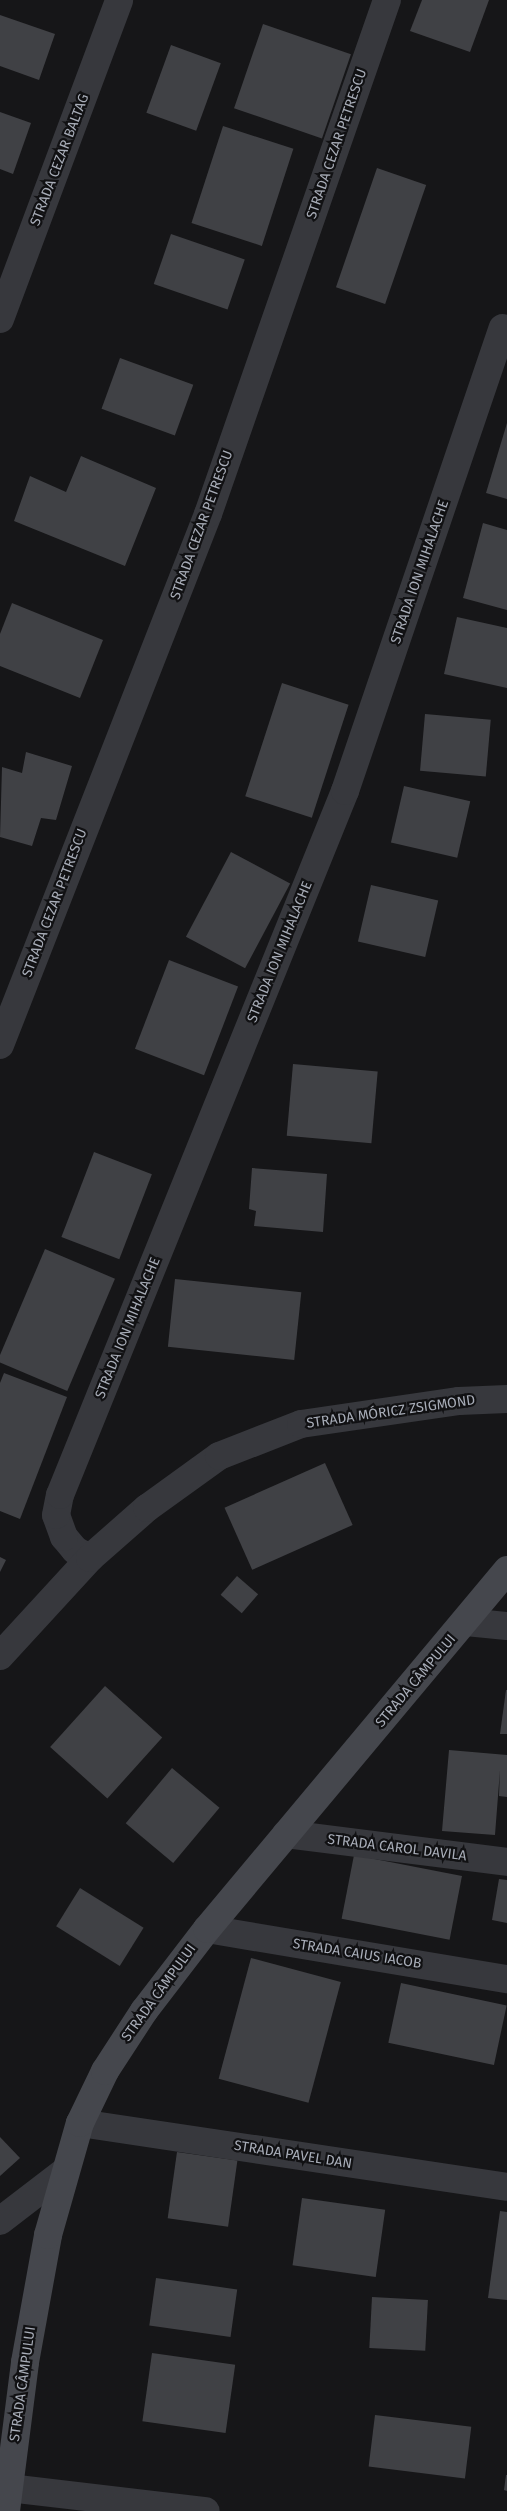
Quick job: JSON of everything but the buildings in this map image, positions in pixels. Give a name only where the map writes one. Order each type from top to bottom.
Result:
[{"type":"street","name":"STRADA CEZAR BALTAG","points":[[0,319],[119,0]]},
{"type":"street","name":"STRADA CEZAR PETRESCU","points":[[0,1045],[208,514],[387,0]]},
{"type":"street","name":"STRADA ION MIHALACHE","points":[[90,1558],[75,1550],[64,1537],[56,1516],[60,1495],[345,791],[503,328]]},
{"type":"street","name":"STRADA MÓRICZ ZSIGMOND","points":[[0,1656],[90,1558],[147,1508],[219,1456],[301,1424],[459,1401],[507,1400]]},
{"type":"street","name":"STRADA CÂMPULUI","points":[[7,2499],[27,2353],[48,2235],[80,2123],[104,2072],[139,2018],[207,1929],[466,1622],[507,1570]]},
{"type":"street","points":[[466,1622],[507,1626]]},
{"type":"street","name":"STRADA CAROL DAVILA","points":[[286,1834],[507,1862]]},
{"type":"street","name":"STRADA CAIUS IACOB","points":[[207,1929],[507,1979]]},
{"type":"street","name":"STRADA PAVEL DAN","points":[[80,2123],[507,2187]]},
{"type":"street","points":[[0,2221],[65,2171]]},
{"type":"street","points":[[7,2499],[206,2511]]}]
